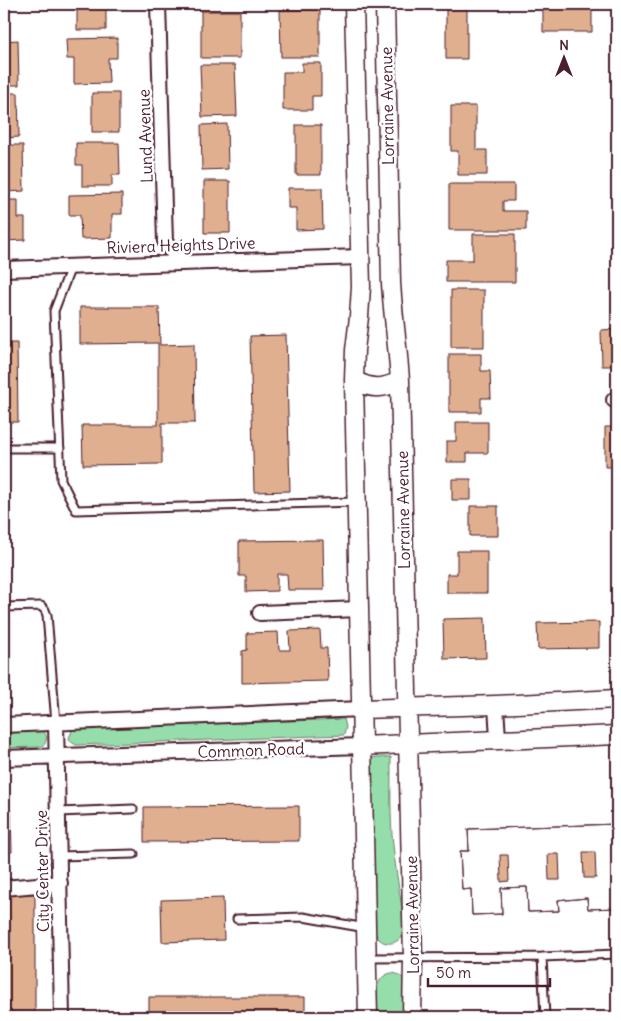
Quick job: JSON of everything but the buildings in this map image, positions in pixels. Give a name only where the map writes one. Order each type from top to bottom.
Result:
[{"type":"street","name":"Lund Avenue","points":[[158,4],[165,242],[180,262]]},
{"type":"street","name":"Lorraine Avenue","points":[[354,4],[361,302],[355,350],[354,380],[368,1017]]},
{"type":"street","name":"Lorraine Avenue","points":[[386,4],[390,283],[398,345],[400,381],[413,958],[412,1017]]},
{"type":"street","name":"Riviera Heights Drive","points":[[4,269],[360,257]]},
{"type":"street","points":[[354,380],[364,386],[373,388],[400,381]]},
{"type":"street","points":[[260,613],[359,609]]},
{"type":"street","points":[[4,725],[617,699]]},
{"type":"street","points":[[496,705],[498,740]]},
{"type":"street","name":"City Center Drive","points":[[56,724],[62,1017]]},
{"type":"street","name":"Common Road","points":[[4,758],[408,745],[617,735]]},
{"type":"street","points":[[4,888],[60,883]]},
{"type":"lane","points":[[71,267],[54,311],[61,480],[76,510],[357,502]]},
{"type":"lane","points":[[4,448],[60,448]]},
{"type":"lane","points":[[4,607],[41,606],[45,610],[47,615],[56,724]]},
{"type":"lane","points":[[59,812],[133,809]]},
{"type":"lane","points":[[59,856],[134,854]]},
{"type":"lane","points":[[237,919],[303,918],[366,928]]},
{"type":"lane","points":[[367,958],[542,957],[617,954]]},
{"type":"lane","points":[[542,957],[545,1017]]},
{"type":"green space","points":[[344,719],[346,727],[344,735],[76,745],[69,738],[75,729]]},
{"type":"green space","points":[[41,730],[46,734],[46,738],[44,745],[41,747],[4,748],[4,731]]},
{"type":"green space","points":[[391,757],[392,834],[403,921],[402,936],[393,943],[386,943],[378,938],[375,929],[370,763],[371,758]]},
{"type":"green space","points":[[391,973],[400,976],[405,984],[403,1017],[377,1017],[376,997],[378,985],[380,980]]}]
